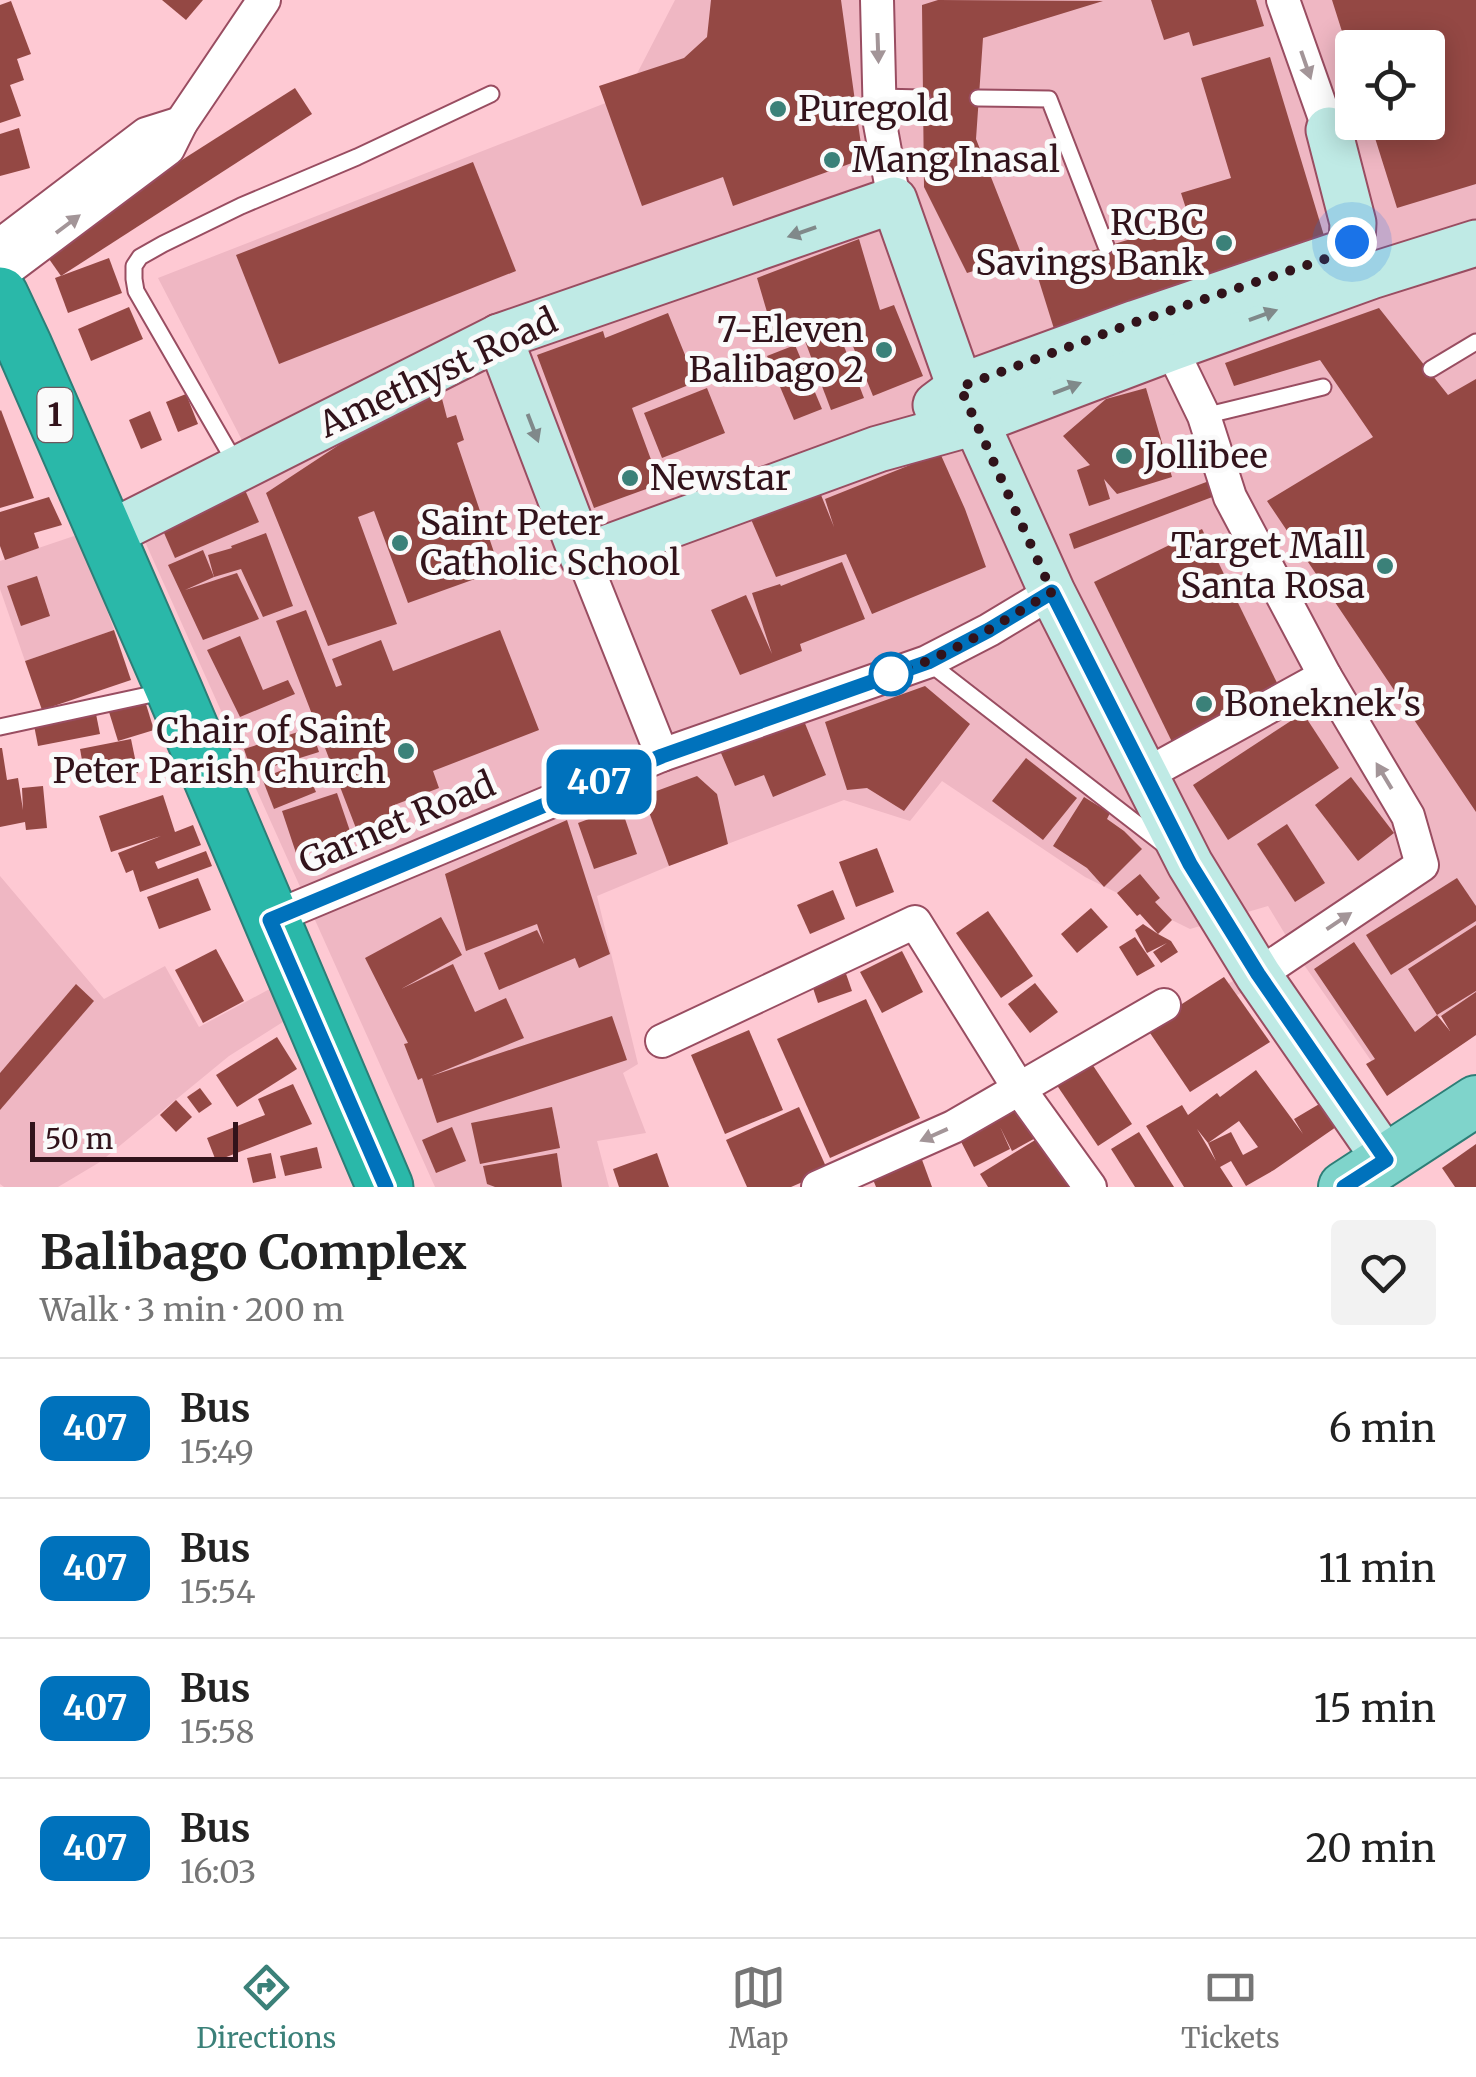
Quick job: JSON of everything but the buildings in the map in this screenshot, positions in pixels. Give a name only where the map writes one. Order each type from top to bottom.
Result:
[{"type":"highway","name":"1","points":[[5,316],[108,535],[386,1187]]},
{"type":"main road","points":[[1344,1187],[1476,1102]]},
{"type":"street","points":[[5,316],[168,149],[181,123],[264,0]]},
{"type":"street","points":[[877,0],[880,124],[894,200],[968,405],[1052,592],[1190,864],[1258,974],[1386,1160]]},
{"type":"street","points":[[1284,0],[1329,130],[1371,230],[1388,248],[1404,253],[1458,248]]},
{"type":"street","points":[[0,245],[146,134],[181,123]]},
{"type":"street","points":[[583,557],[878,449],[1146,327],[1343,253],[1352,242],[1353,224],[1329,130]]},
{"type":"street","name":"Amethyst Road","points":[[108,535],[499,337],[894,200]]},
{"type":"street","points":[[1146,327],[1371,276],[1458,248]]},
{"type":"street","points":[[1146,327],[1204,416],[1230,498],[1324,676],[1408,816],[1422,865],[1258,974]]},
{"type":"street","points":[[499,337],[662,756]]},
{"type":"street","name":"Garnet Road","points":[[270,920],[662,756],[928,662],[1052,592]]},
{"type":"street","points":[[1145,775],[1324,676]]},
{"type":"street","points":[[662,1041],[914,922],[1020,1090],[1090,1187]]},
{"type":"street","points":[[818,1187],[953,1126],[1164,1005]]},
{"type":"lane","points":[[238,468],[136,291],[134,266],[163,244],[240,206],[491,94]]},
{"type":"lane","points":[[880,97],[922,98]]},
{"type":"lane","points":[[978,98],[1049,99],[1106,246]]},
{"type":"lane","points":[[1431,369],[1476,342]]},
{"type":"lane","points":[[1204,416],[1323,387]]},
{"type":"lane","points":[[928,662],[1190,864]]},
{"type":"lane","points":[[0,727],[174,690]]},
{"type":"shaded area","points":[[675,0],[1476,0],[1476,993],[1372,1062],[1302,962],[1237,995],[1270,1042],[1190,1092],[1146,1027],[1294,949],[1268,906],[1190,929],[1085,877],[942,781],[910,821],[844,800],[597,896],[638,1064],[623,1073],[646,1133],[597,1141],[609,1187],[435,1187],[142,535],[260,475],[158,278],[626,95]]},
{"type":"shaded area","points":[[80,534],[114,630],[25,661],[0,589],[0,561]]},
{"type":"shaded area","points":[[0,876],[104,999],[165,966],[199,1027],[277,985],[286,1020],[229,1056],[100,1162],[58,1187],[4,1187],[0,1184]]},
{"type":"bus line","name":"407","points":[[386,1187],[270,920],[662,756],[928,662],[1052,592],[1190,864],[1258,974],[1386,1160],[1344,1187]]},
{"type":"place","name":"Puregold","points":[[778,109]]},
{"type":"place","name":"Mang Inasal","points":[[832,160]]},
{"type":"place","name":"RCBC Savings Bank","points":[[1224,243]]},
{"type":"place","name":"7-Eleven Balibago 2","points":[[884,350]]},
{"type":"place","name":"Jollibee","points":[[1124,456]]},
{"type":"place","name":"Newstar","points":[[630,478]]},
{"type":"place","name":"Saint Peter Catholic School","points":[[400,543]]},
{"type":"place","name":"Target Mall Santa Rosa","points":[[1385,566]]},
{"type":"place","name":"Boneknek's","points":[[1204,704]]},
{"type":"place","name":"Chair of Saint Peter Parish Church","points":[[406,751]]},
{"type":"route","points":[[891,674],[928,662],[1052,592],[960,387],[1136,322],[1343,253],[1352,242]]}]
